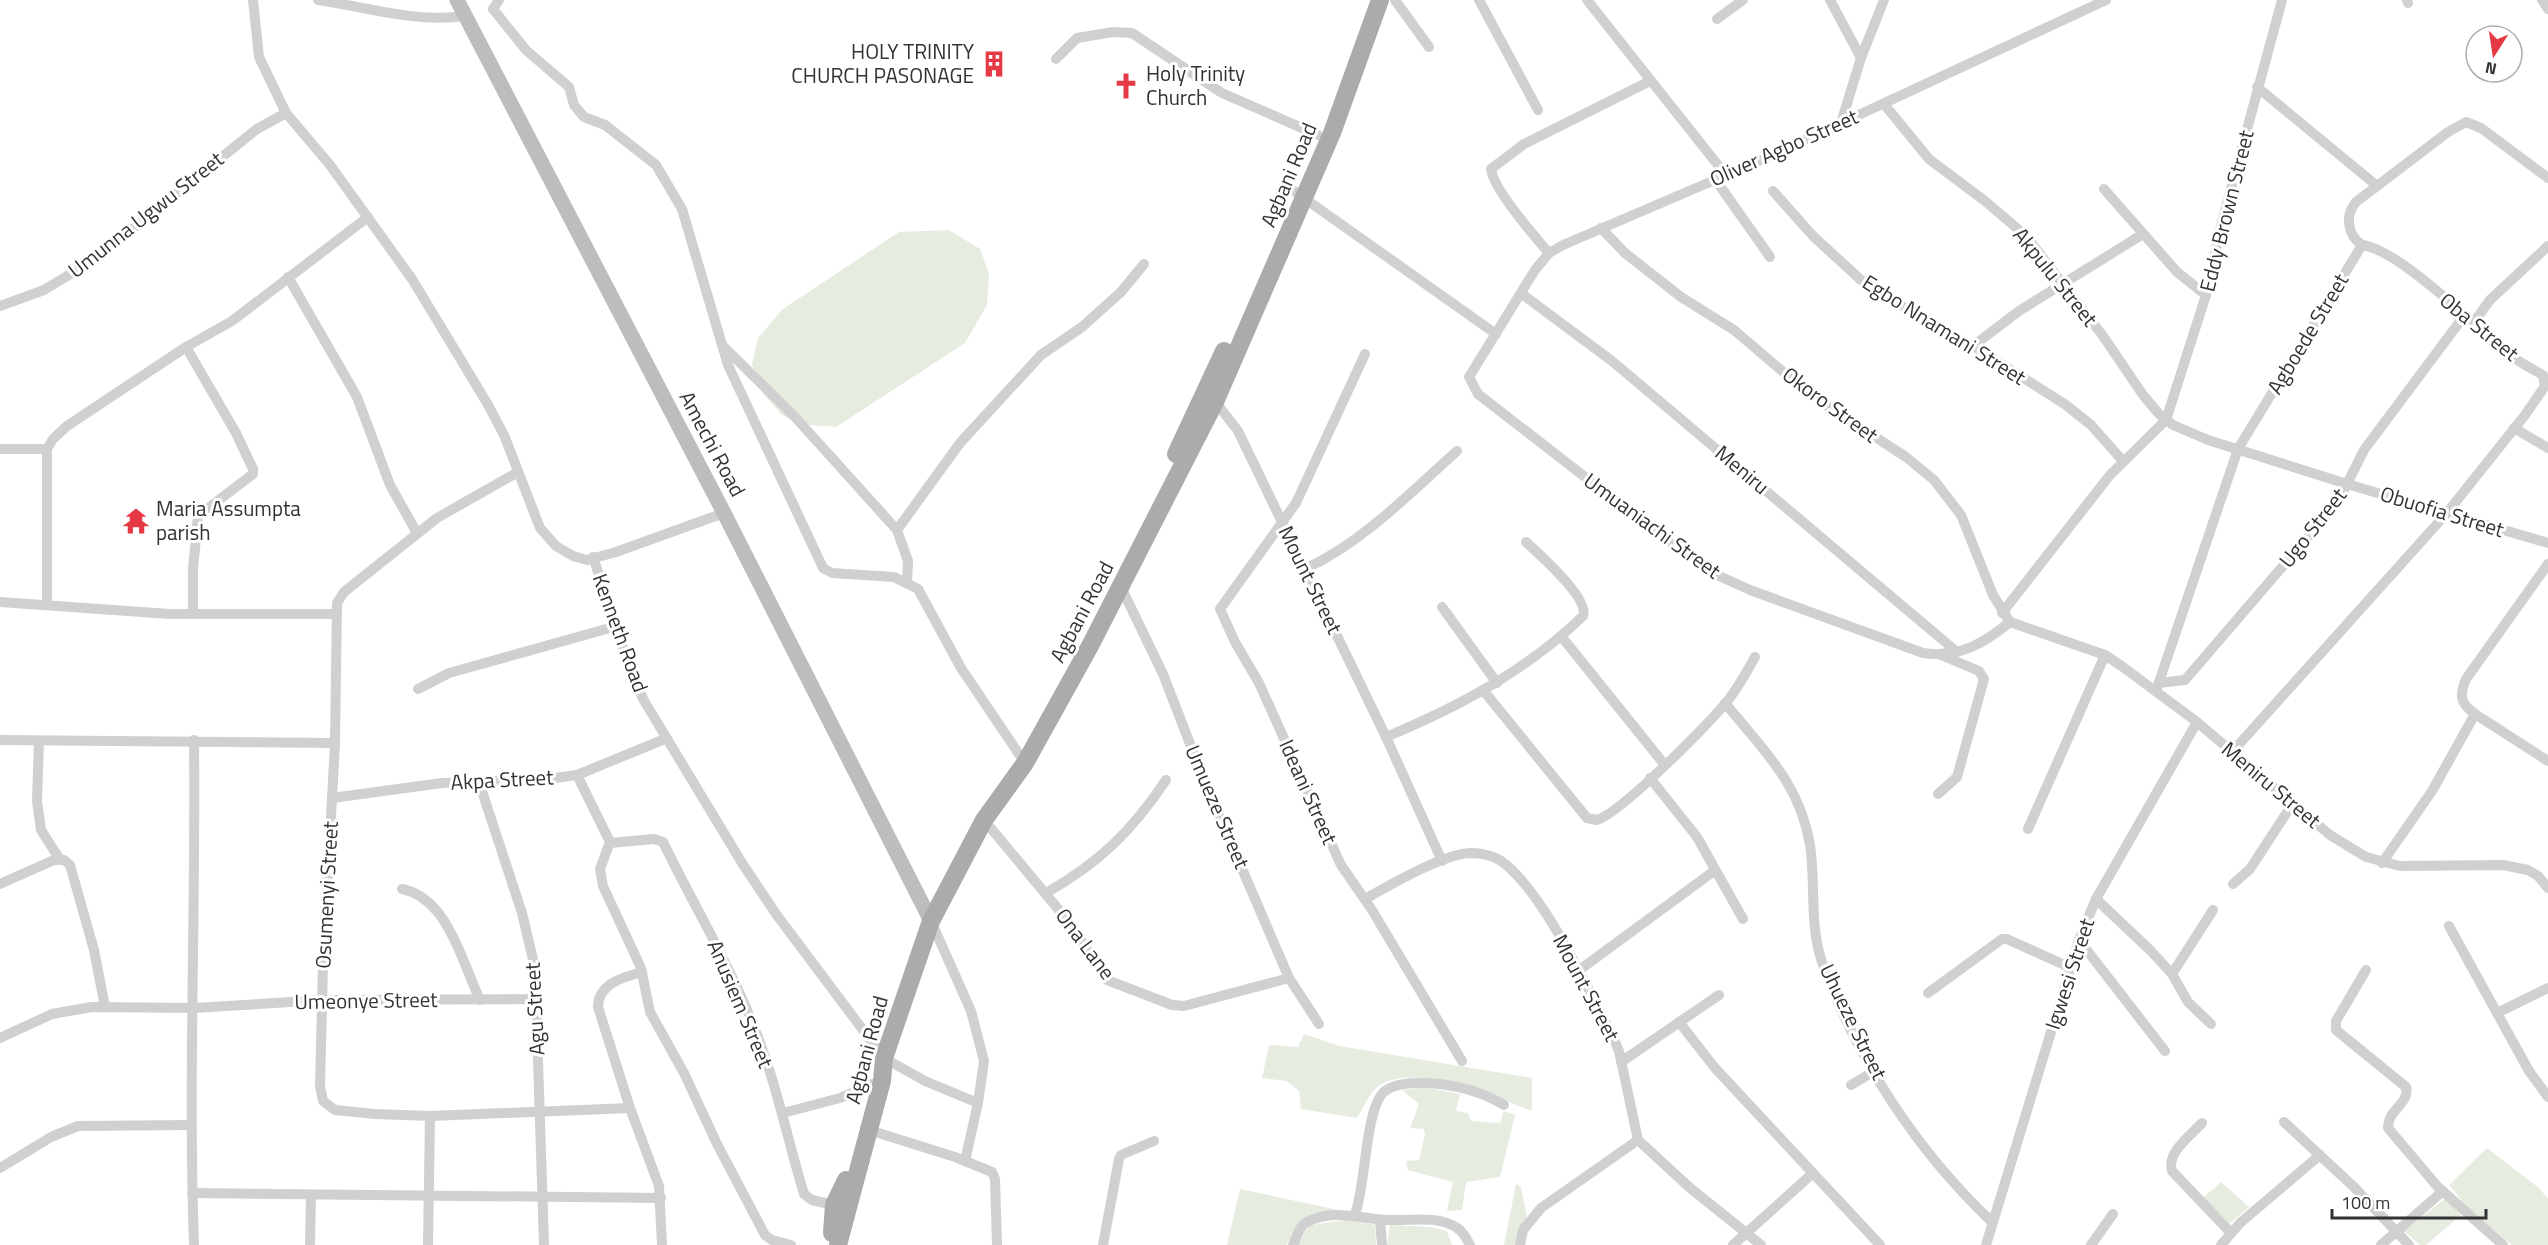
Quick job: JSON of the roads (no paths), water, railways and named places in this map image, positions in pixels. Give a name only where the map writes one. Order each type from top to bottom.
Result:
[{"type":"main road","name":"Amechi Road","points":[[457,0],[724,513],[928,915]]},
{"type":"main road","name":"Agbani Road","points":[[1299,194],[1318,135],[1352,50],[1368,0]]},
{"type":"main road","name":"Agbani Road","points":[[838,1245],[869,1130],[882,1055],[904,969],[928,915],[1121,587],[1211,395],[1299,194],[1332,133],[1380,0]]},
{"type":"main road","name":"Agbani Road","points":[[928,915],[968,854],[984,820],[1021,758],[1211,395]]},
{"type":"main road","name":"Agbani Road","points":[[828,1245],[833,1227],[834,1204],[845,1183],[882,1055]]},
{"type":"street","name":"Kenneth Road","points":[[253,0],[259,57],[286,113],[330,165],[412,279],[504,435],[540,528],[549,540],[573,556],[587,560],[593,557],[639,690],[665,739],[776,914],[882,1055]]},
{"type":"street","points":[[318,0],[378,12],[446,19],[465,16]]},
{"type":"street","points":[[499,0],[492,9],[502,23],[526,50],[569,87],[574,105],[584,117],[606,125],[656,165],[682,209],[728,365],[761,440],[824,568],[832,573],[894,577],[907,582],[925,598],[961,668],[1021,758]]},
{"type":"street","points":[[1395,0],[1429,47]]},
{"type":"street","points":[[1479,0],[1538,110]]},
{"type":"street","points":[[1587,0],[1720,176],[1770,257]]},
{"type":"street","points":[[1717,19],[1743,0]]},
{"type":"street","points":[[1830,0],[1861,58]]},
{"type":"street","points":[[1841,123],[1861,58],[1884,0]]},
{"type":"street","name":"Oliver Agbo Street","points":[[1496,334],[1535,270],[1549,254],[1601,228],[1884,104],[2106,0]]},
{"type":"street","name":"Eddy Brown Street","points":[[2006,618],[2122,460],[2163,417],[2206,295],[2257,87],[2282,0]]},
{"type":"street","points":[[2541,0],[2548,9]]},
{"type":"street","points":[[1056,59],[1077,38],[1113,32],[1132,33],[1222,93],[1318,135]]},
{"type":"street","points":[[1549,254],[1516,212],[1493,177],[1491,169],[1524,144],[1650,81]]},
{"type":"street","points":[[2257,87],[2376,185]]},
{"type":"street","name":"Akpulu Street","points":[[1884,104],[1929,159],[1985,201],[2026,236],[2163,417]]},
{"type":"street","name":"Umunna Ugwu Street","points":[[0,306],[44,290],[92,261],[257,129],[286,113]]},
{"type":"street","points":[[2362,245],[2349,226],[2350,211],[2356,202],[2448,132],[2466,122],[2481,128],[2548,178]]},
{"type":"street","points":[[2104,189],[2177,272],[2206,295]]},
{"type":"street","name":"Egbo Nnamani Street","points":[[1773,191],[1813,236],[1861,280],[1877,292],[1973,346],[2076,413],[2100,433],[2122,460]]},
{"type":"street","points":[[1299,194],[1496,334]]},
{"type":"street","points":[[47,604],[47,450],[53,439],[67,426],[186,347],[224,326],[368,218]]},
{"type":"street","name":"Okoro Street","points":[[1601,228],[1625,254],[1682,297],[1734,330],[1824,405],[1906,458],[1934,480],[1954,505],[1966,525],[2006,618]]},
{"type":"street","points":[[1973,346],[2012,316],[2143,234]]},
{"type":"street","name":"Oba Street","points":[[2232,752],[2446,514],[2538,398],[2545,386],[2543,375],[2516,359],[2388,255],[2379,249],[2362,245]]},
{"type":"street","name":"Agboede Street","points":[[2157,687],[2238,449],[2362,245]]},
{"type":"street","name":"Ugo Street","points":[[2157,687],[2185,680],[2326,516],[2348,484],[2364,450],[2469,319],[2548,246]]},
{"type":"street","points":[[897,530],[960,443],[1041,355],[1082,327],[1121,292],[1144,264]]},
{"type":"street","points":[[288,278],[357,396],[390,485],[417,533]]},
{"type":"street","name":"Meniru","points":[[1522,294],[1612,361],[1957,652]]},
{"type":"street","name":"Umuaniachi Street","points":[[1496,334],[1470,372],[1469,381],[1478,394],[1696,562],[1717,575],[1750,590],[1913,650],[1941,655],[1983,643],[2006,618]]},
{"type":"street","points":[[722,345],[795,417],[897,530],[908,561],[907,582]]},
{"type":"street","points":[[186,347],[236,433],[253,474],[202,510],[198,516],[193,569],[194,614]]},
{"type":"street","points":[[1281,520],[1296,503],[1310,476],[1365,354]]},
{"type":"street","name":"Mount Street","points":[[1211,395],[1238,431],[1386,737],[1442,861]]},
{"type":"street","name":"Obuofia Street","points":[[2163,417],[2181,430],[2238,449],[2446,514],[2548,543]]},
{"type":"street","points":[[2514,428],[2548,448]]},
{"type":"street","points":[[0,449],[47,450]]},
{"type":"street","points":[[1305,569],[1341,548],[1382,517],[1457,450]]},
{"type":"street","name":"Osumenyi Street","points":[[518,472],[454,506],[344,592],[338,600],[335,742],[320,1086],[323,1101],[329,1107],[344,1112],[430,1116],[630,1108]]},
{"type":"street","points":[[593,557],[616,552],[724,513]]},
{"type":"street","name":"Ideani Street","points":[[1281,520],[1220,609],[1235,642],[1259,683],[1341,865],[1365,899],[1462,1062]]},
{"type":"street","points":[[1386,737],[1497,683],[1561,636],[1583,616],[1584,608],[1563,578],[1526,542]]},
{"type":"street","points":[[2548,564],[2466,679],[2460,693],[2462,702],[2475,714],[2548,761]]},
{"type":"street","name":"Umueze Street","points":[[1121,587],[1163,674],[1206,785],[1290,978],[1319,1024]]},
{"type":"street","points":[[0,602],[131,612],[336,614]]},
{"type":"street","points":[[1442,607],[1497,683]]},
{"type":"street","name":"Meniru Street","points":[[2006,618],[2105,655],[2157,687],[2342,845],[2382,862],[2427,867],[2503,865],[2528,870],[2538,876],[2548,888]]},
{"type":"street","points":[[418,689],[449,673],[617,626]]},
{"type":"street","points":[[1561,636],[1665,764]]},
{"type":"street","points":[[1938,794],[1957,777],[1984,679],[1979,670],[1941,655]]},
{"type":"street","points":[[2028,829],[2105,655]]},
{"type":"street","points":[[1483,690],[1592,820],[1611,812],[1665,764],[1725,703],[1755,657]]},
{"type":"street","name":"Uhueze Street","points":[[1725,703],[1795,792],[1810,844],[1815,929],[1822,962],[1843,1013],[1874,1072],[1923,1147],[1992,1222]]},
{"type":"street","points":[[2382,862],[2432,791],[2475,714]]},
{"type":"street","name":"Igwesi Street","points":[[1986,1245],[2079,940],[2096,899],[2197,722]]},
{"type":"street","name":"Akpa Street","points":[[332,798],[442,783],[547,779],[577,775],[665,739]]},
{"type":"street","points":[[0,740],[335,742]]},
{"type":"street","points":[[193,1245],[190,1125],[194,1008],[194,740]]},
{"type":"street","points":[[39,741],[37,801],[41,830],[60,860],[70,866],[94,950],[105,1007]]},
{"type":"street","points":[[577,775],[610,843],[600,869],[603,886],[642,972],[650,1012],[684,1073],[717,1144],[762,1230],[770,1239],[791,1245]]},
{"type":"street","points":[[1650,778],[1696,837],[1743,919]]},
{"type":"street","points":[[1046,893],[1105,855],[1122,838],[1166,780]]},
{"type":"street","name":"Agu Street","points":[[479,782],[522,913],[535,968],[544,1245]]},
{"type":"street","points":[[2233,884],[2250,869],[2293,803]]},
{"type":"street","name":"Ona Lane","points":[[984,820],[1046,893],[1092,954],[1107,980],[1172,1005],[1193,1005],[1290,978]]},
{"type":"street","name":"Anusiem Street","points":[[610,843],[654,839],[663,842],[744,1004],[783,1113],[804,1194],[812,1200],[834,1204]]},
{"type":"street","name":"Mount Street","points":[[1365,899],[1461,854],[1476,853],[1494,857],[1504,864],[1528,889],[1550,921],[1604,1018],[1621,1062],[1638,1140]]},
{"type":"street","points":[[0,884],[60,860]]},
{"type":"street","points":[[1578,971],[1714,872]]},
{"type":"street","points":[[402,889],[416,892],[437,908],[480,1000]]},
{"type":"street","points":[[2096,899],[2172,974],[2188,1002],[2211,1024]]},
{"type":"street","points":[[2172,974],[2213,910]]},
{"type":"street","points":[[928,915],[971,1011],[984,1060],[978,1103],[965,1161]]},
{"type":"street","points":[[2448,926],[2529,1071],[2548,1097]]},
{"type":"street","points":[[1928,993],[2002,939],[2007,939],[2069,967]]},
{"type":"street","points":[[2079,940],[2165,1051]]},
{"type":"street","points":[[2366,970],[2334,1025],[2336,1030],[2406,1087],[2404,1100],[2389,1117],[2388,1128],[2443,1191],[2503,1245]]},
{"type":"street","points":[[642,972],[609,985],[601,993],[598,1002],[601,1021],[630,1108],[651,1157],[661,1198],[662,1245]]},
{"type":"street","points":[[2497,1013],[2548,988]]},
{"type":"street","points":[[1621,1062],[1719,995]]},
{"type":"street","name":"Umeonye Street","points":[[0,1038],[52,1014],[105,1007],[194,1008],[323,1000],[537,999]]},
{"type":"street","points":[[1679,1022],[1715,1068],[1881,1245]]},
{"type":"street","points":[[882,1055],[925,1081],[978,1103]]},
{"type":"street","points":[[1851,1085],[1874,1072]]},
{"type":"street","points":[[1355,1214],[1361,1197],[1371,1124],[1377,1100],[1385,1090],[1410,1083],[1444,1084],[1489,1096],[1504,1105]]},
{"type":"street","points":[[783,1113],[840,1098],[872,1084]]},
{"type":"street","points":[[428,1245],[430,1116]]},
{"type":"street","points":[[2284,1122],[2409,1245]]},
{"type":"street","points":[[2202,1123],[2172,1155],[2170,1163],[2172,1171],[2230,1232]]},
{"type":"street","points":[[0,1168],[51,1137],[78,1126],[190,1125]]},
{"type":"street","points":[[869,1130],[985,1168],[994,1175],[997,1245]]},
{"type":"street","points":[[1520,1245],[1523,1230],[1541,1208],[1638,1140],[1689,1187],[1761,1245]]},
{"type":"street","points":[[1103,1245],[1119,1159],[1121,1155],[1154,1142]]},
{"type":"street","points":[[2221,1245],[2230,1232],[2320,1155]]},
{"type":"street","points":[[1733,1245],[1813,1173]]},
{"type":"street","points":[[2381,1245],[2443,1191]]},
{"type":"street","points":[[192,1193],[661,1198]]},
{"type":"street","points":[[310,1245],[311,1196]]},
{"type":"street","points":[[1293,1245],[1301,1228],[1308,1222],[1316,1218],[1355,1214],[1380,1220],[1427,1219],[1445,1223],[1458,1228],[1470,1245]]},
{"type":"street","points":[[2091,1245],[2113,1214]]},
{"type":"street","points":[[1380,1220],[1382,1245]]},
{"type":"place","name":"HOLY TRINITY CHURCH PASONAGE","points":[[994,64]]},
{"type":"place","name":"Holy Trinity Church","points":[[1126,86]]},
{"type":"place","name":"Maria Assumpta parish","points":[[136,521]]}]
